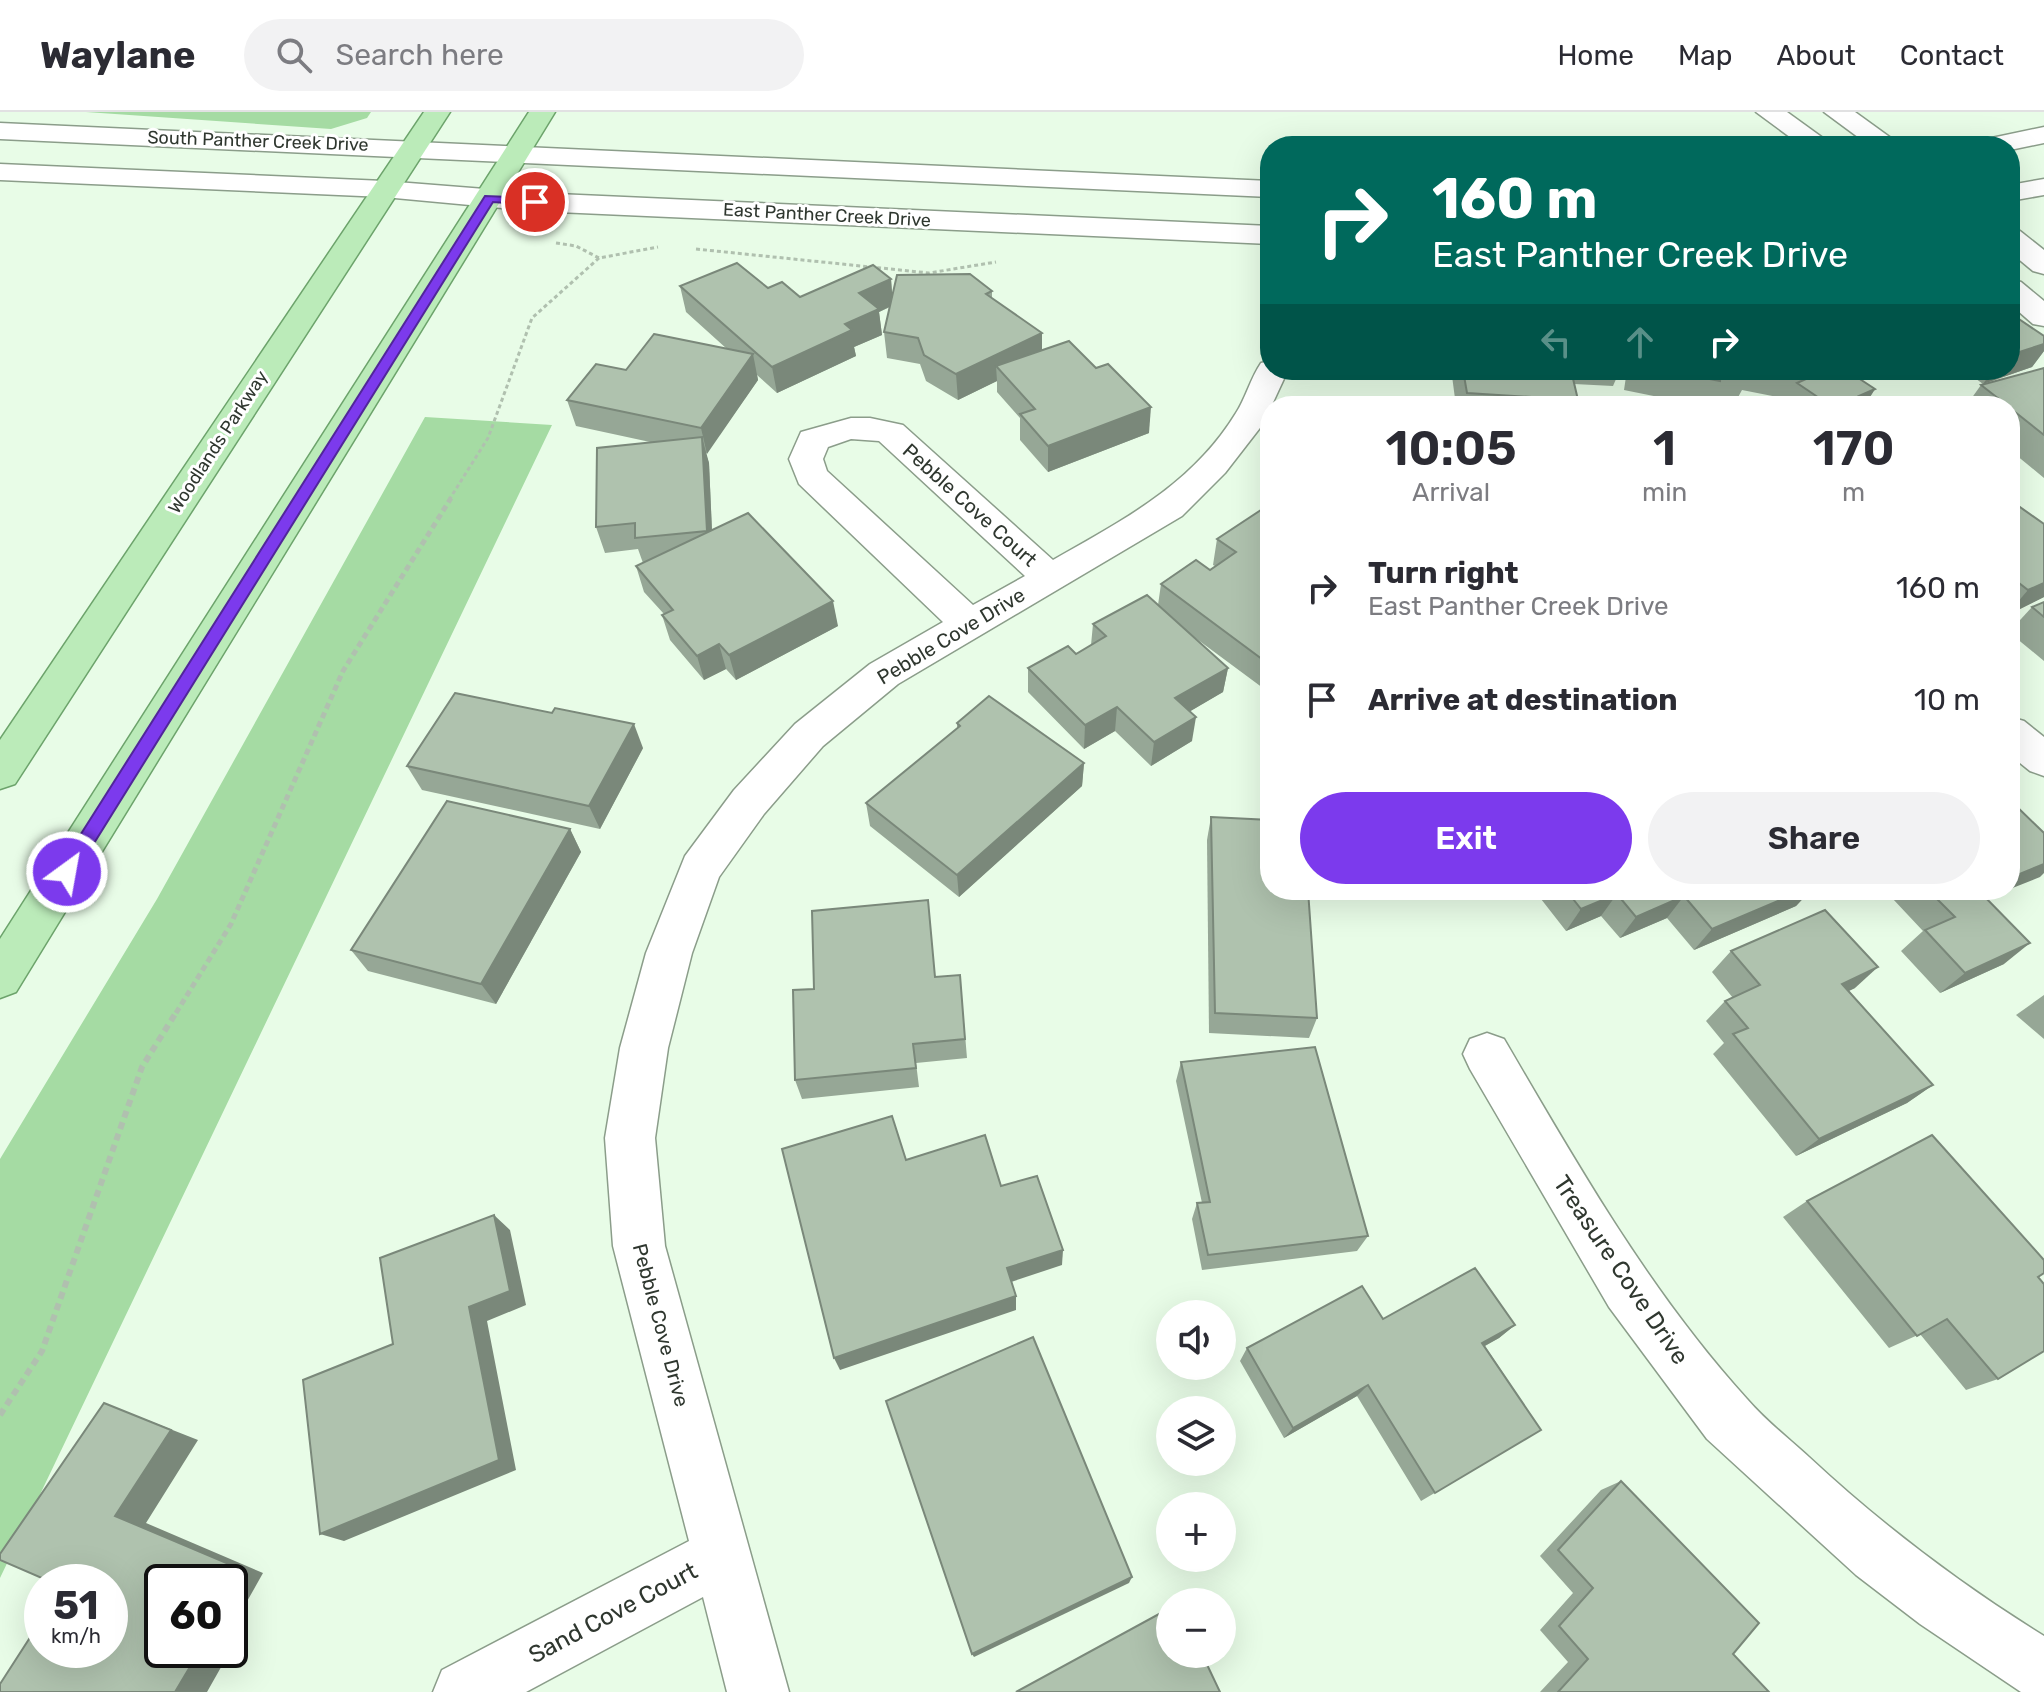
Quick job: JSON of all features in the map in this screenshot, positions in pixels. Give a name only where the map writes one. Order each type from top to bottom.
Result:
[{"type":"main road","name":"Woodlands Parkway","points":[[0,773],[437,112]]},
{"type":"main road","points":[[0,978],[542,112]]},
{"type":"street","points":[[1769,112],[1805,136]]},
{"type":"street","points":[[1837,112],[1873,136]]},
{"type":"street","name":"South Panther Creek Drive","points":[[0,131],[415,147],[516,155]]},
{"type":"street","points":[[2020,140],[2044,135]]},
{"type":"street","points":[[516,155],[1260,189]]},
{"type":"street","points":[[0,172],[384,189]]},
{"type":"street","points":[[2020,191],[2044,187]]},
{"type":"street","name":"East Panther Creek Drive","points":[[384,189],[489,198],[1260,235]]},
{"type":"street","points":[[2020,245],[2044,265]]},
{"type":"street","points":[[2020,297],[2044,317]]},
{"type":"street","name":"Pebble Cove Drive","points":[[758,1692],[639,1246],[630,1138],[644,1048],[669,953],[700,869],[749,802],[809,735],[884,674],[1170,508],[1213,465],[1251,417],[1260,397]]},
{"type":"street","name":"Pebble Cove Court","points":[[969,624],[811,476],[806,459],[813,440],[841,428],[868,425],[891,433],[1049,577]]},
{"type":"street","points":[[2020,740],[2044,760]]},
{"type":"street","name":"Treasure Cove Drive","points":[[1487,1054],[1560,1183],[1649,1321],[1727,1420],[1840,1525],[1963,1622],[2044,1671]]},
{"type":"street","name":"Sand Cove Court","points":[[464,1692],[720,1556]]},
{"type":"path","points":[[0,1415],[42,1351],[142,1067],[231,924],[343,671],[488,438],[532,318],[599,258],[664,246]]},
{"type":"path","points":[[695,249],[929,273],[1005,261]]},
{"type":"green space","points":[[86,112],[371,112],[367,118],[331,129]]},
{"type":"green space","points":[[425,417],[552,425],[0,1578],[0,1159],[157,899]]},
{"type":"building","points":[[737,263],[768,288],[782,282],[800,297],[873,265],[891,279],[859,293],[879,309],[845,324],[852,330],[772,367],[680,286]]},
{"type":"building","points":[[970,274],[992,291],[986,294],[1042,333],[956,374],[924,355],[918,338],[884,332],[897,275]]},
{"type":"building","points":[[2020,320],[2044,336],[2044,344],[2020,352]]},
{"type":"building","points":[[654,334],[753,354],[701,428],[567,400],[596,364],[626,370]]},
{"type":"building","points":[[1069,341],[1096,368],[1108,364],[1151,407],[1048,446],[1020,414],[1035,409],[996,366]]},
{"type":"building","points":[[2044,368],[2044,435],[2020,416],[2020,396],[1995,396],[1981,385],[2000,380],[2020,380],[2020,374]]},
{"type":"building","points":[[1465,380],[1573,380],[1577,396],[1515,396],[1467,393]]},
{"type":"building","points":[[1804,380],[1861,380],[1875,389],[1859,396],[1816,396],[1797,383]]},
{"type":"building","points":[[702,437],[707,531],[635,538],[635,523],[596,527],[597,448]]},
{"type":"building","points":[[2020,507],[2044,524],[2044,583],[2028,590],[2020,584]]},
{"type":"building","points":[[1260,511],[1260,658],[1161,584],[1196,560],[1210,570],[1236,552],[1217,539]]},
{"type":"building","points":[[748,513],[833,601],[729,655],[719,644],[697,656],[662,615],[673,610],[636,566]]},
{"type":"building","points":[[1147,595],[1228,668],[1175,698],[1196,717],[1154,742],[1117,707],[1085,725],[1028,668],[1068,646],[1076,654],[1106,636],[1093,624]]},
{"type":"building","points":[[2044,602],[2044,617],[2032,607]]},
{"type":"building","points":[[455,693],[552,713],[555,708],[634,724],[589,806],[407,766]]},
{"type":"building","points":[[989,696],[1084,763],[957,875],[866,803],[960,726],[957,723]]},
{"type":"building","points":[[447,801],[570,829],[481,984],[351,950]]},
{"type":"building","points":[[2020,810],[2044,833],[2044,864],[2020,874]]},
{"type":"building","points":[[1211,817],[1260,819],[1260,900],[1309,900],[1317,1018],[1215,1013]]},
{"type":"building","points":[[928,900],[935,977],[960,975],[965,1039],[913,1044],[916,1068],[795,1080],[793,990],[814,989],[812,911]]},
{"type":"building","points":[[1574,900],[1603,900],[1581,909]]},
{"type":"building","points":[[1622,900],[1675,900],[1636,917]]},
{"type":"building","points":[[1687,900],[1780,900],[1712,929]]},
{"type":"building","points":[[1938,900],[1988,900],[2030,943],[1965,973],[1925,930],[1955,917]]},
{"type":"building","points":[[1825,910],[1878,967],[1842,984],[1933,1085],[1819,1139],[1733,1034],[1748,1028],[1725,1001],[1760,985],[1731,951]]},
{"type":"building","points":[[1315,1047],[1368,1236],[1208,1255],[1197,1203],[1210,1202],[1181,1062]]},
{"type":"building","points":[[892,1116],[906,1160],[985,1135],[1001,1186],[1037,1176],[1063,1250],[1007,1268],[1016,1296],[834,1358],[782,1149]]},
{"type":"building","points":[[1932,1135],[2044,1260],[2044,1273],[2038,1277],[2044,1284],[2044,1351],[1998,1379],[1947,1319],[1917,1336],[1807,1201]]},
{"type":"building","points":[[494,1215],[510,1291],[469,1307],[499,1460],[320,1534],[303,1380],[393,1344],[380,1258]]},
{"type":"building","points":[[1475,1268],[1515,1325],[1482,1343],[1541,1430],[1435,1493],[1368,1385],[1293,1428],[1247,1348],[1362,1286],[1383,1319]]},
{"type":"building","points":[[1033,1337],[1132,1577],[972,1654],[886,1401]]},
{"type":"building","points":[[104,1403],[171,1430],[115,1516],[229,1564],[144,1564],[144,1668],[189,1668],[175,1692],[0,1692],[0,1684],[24,1647],[24,1668],[128,1668],[128,1564],[24,1564],[24,1570],[0,1560],[0,1554]]},
{"type":"building","points":[[1621,1481],[1759,1623],[1733,1654],[1769,1692],[1558,1692],[1588,1659],[1559,1626],[1593,1588],[1558,1550]]},
{"type":"building","points":[[1156,1616],[1156,1668],[1209,1668],[1220,1692],[1016,1692]]},
{"type":"route","points":[[67,872],[489,198],[535,202]]}]
